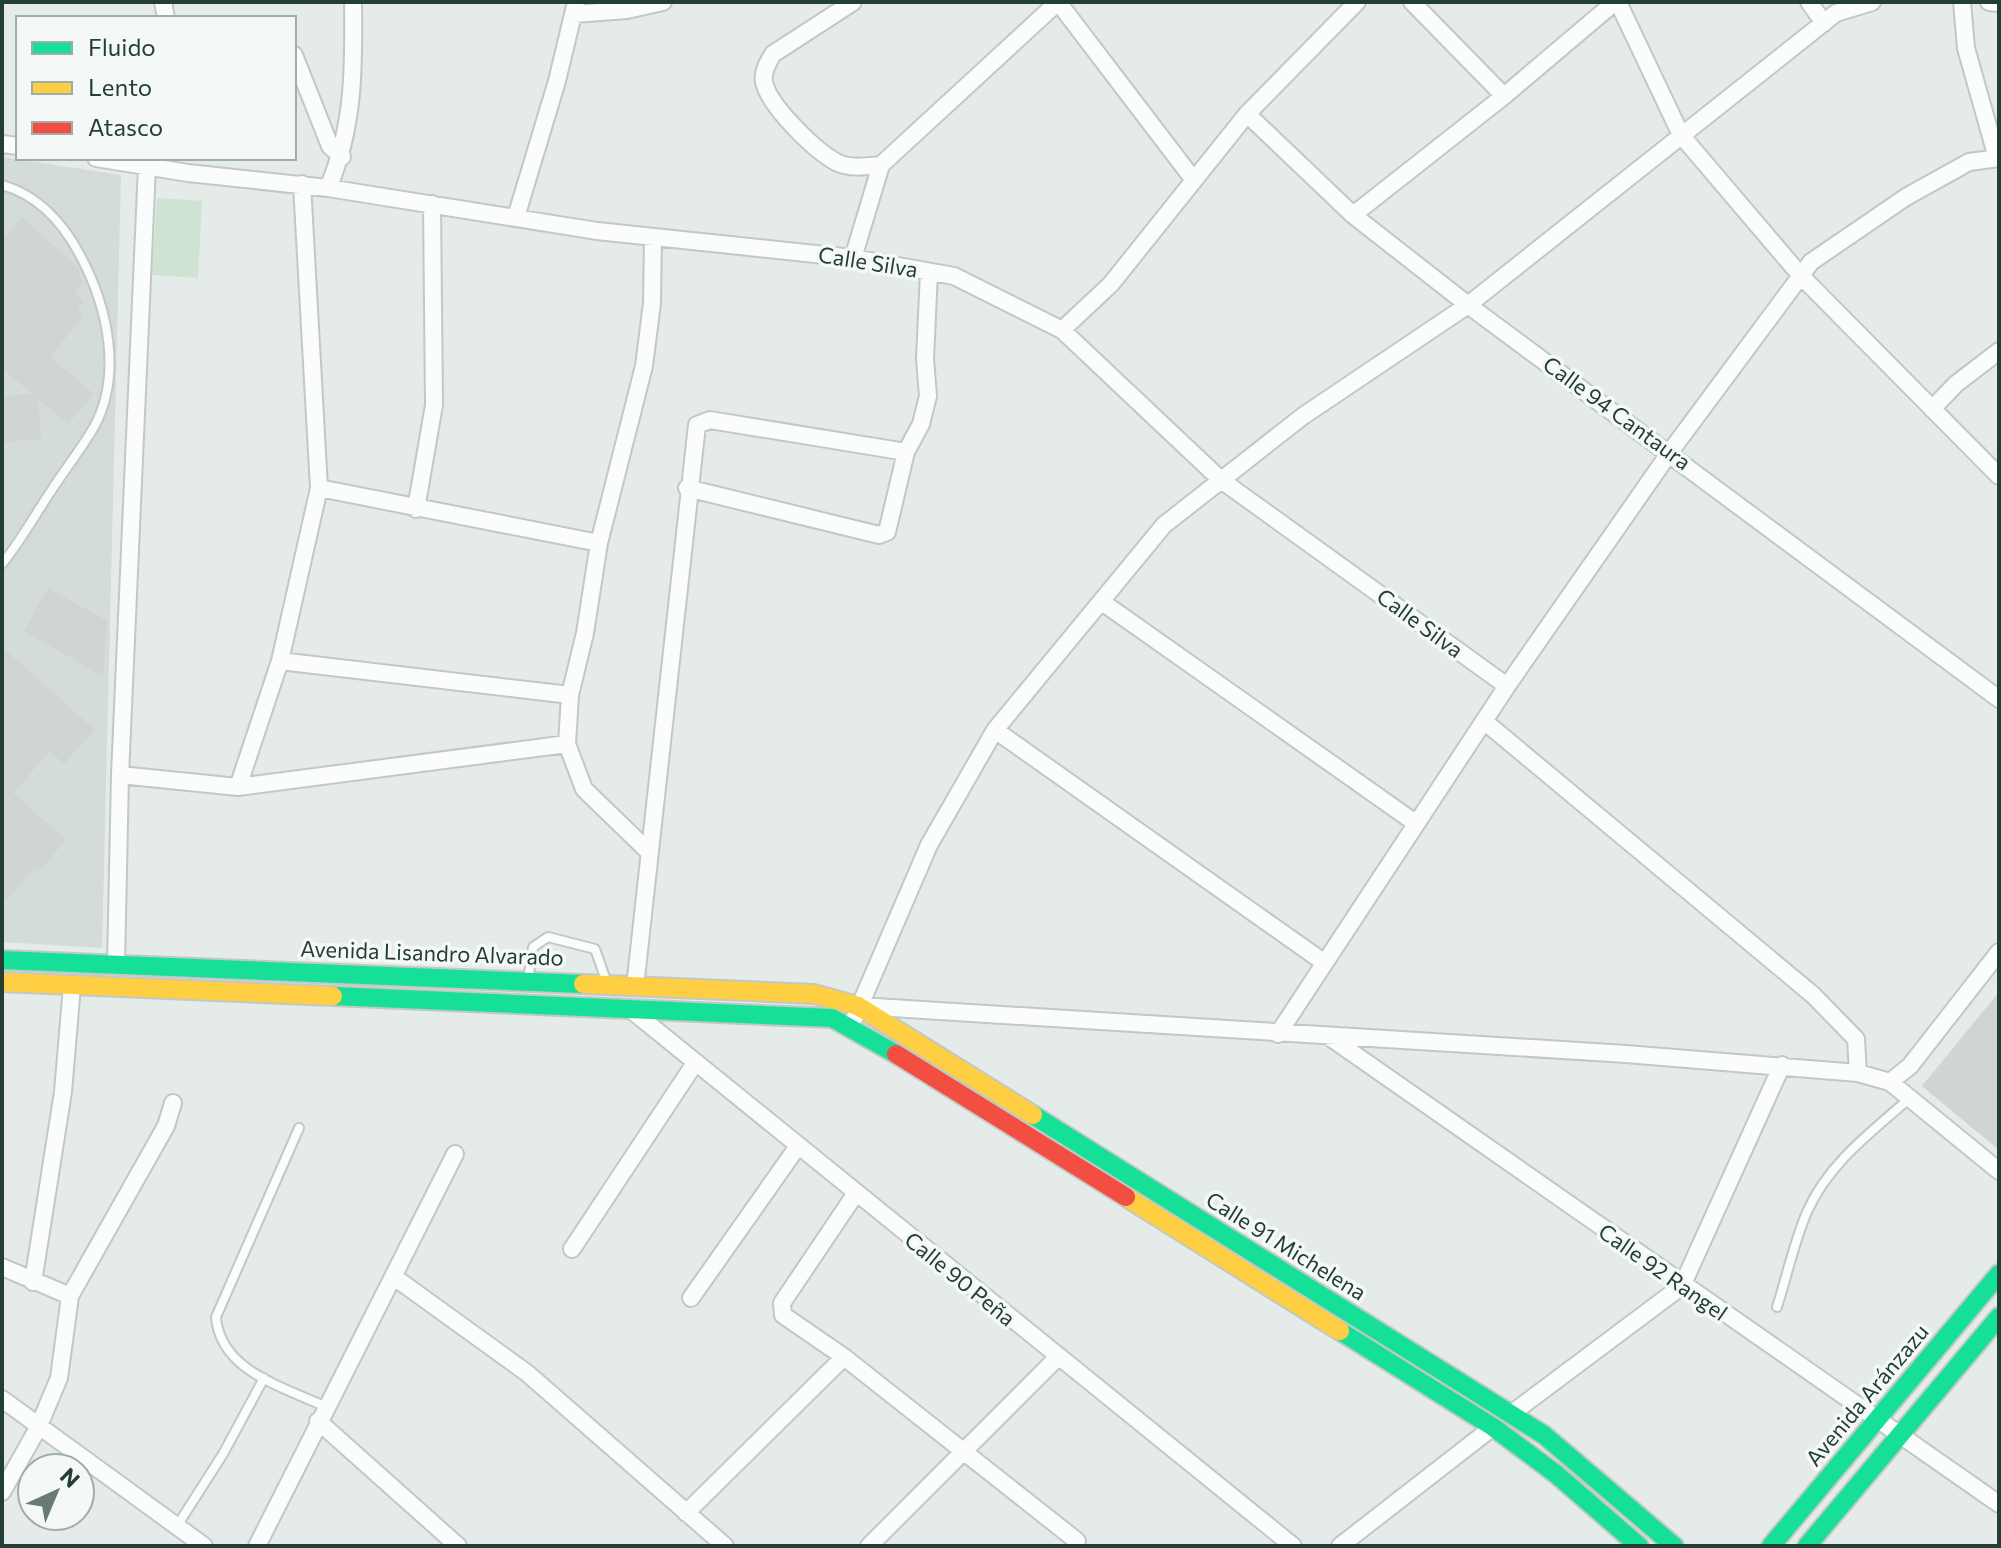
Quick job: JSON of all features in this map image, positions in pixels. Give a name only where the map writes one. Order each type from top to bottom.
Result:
[{"type":"street","points":[[328,188],[342,157],[355,81],[353,2]]},
{"type":"street","points":[[516,217],[575,8],[627,10],[663,2]]},
{"type":"street","points":[[853,2],[773,54],[766,65],[764,82],[792,128],[839,164],[881,165]]},
{"type":"street","points":[[853,258],[881,165],[1058,2],[1193,179]]},
{"type":"street","points":[[1062,330],[1111,284],[1247,114],[1357,2]]},
{"type":"street","points":[[1412,2],[1504,96]]},
{"type":"street","points":[[1353,215],[1504,96],[1616,2],[1681,135],[1801,276],[1999,476]]},
{"type":"street","points":[[1809,2],[1831,13]]},
{"type":"street","points":[[2,982],[832,1018],[852,1026],[929,845],[995,730],[1164,525],[1303,416],[1468,305],[1831,13],[1872,2]]},
{"type":"street","points":[[1278,1034],[1322,961],[1507,686],[1670,452],[1811,262],[1906,197],[1969,162],[1998,158],[1966,48],[1962,2]]},
{"type":"street","points":[[1989,2],[1999,3]]},
{"type":"street","points":[[296,60],[330,146],[342,157]]},
{"type":"street","name":"Calle 94 Cantaura","points":[[1247,114],[1353,215],[1468,305],[1999,699]]},
{"type":"street","name":"Calle Silva","points":[[109,160],[147,166],[186,165],[653,237],[853,258],[954,276],[1062,330],[1221,480],[1507,686]]},
{"type":"street","points":[[116,965],[120,775],[147,166]]},
{"type":"street","points":[[238,787],[280,661],[319,488],[302,184]]},
{"type":"street","points":[[416,509],[434,405],[432,204]]},
{"type":"street","points":[[649,852],[584,789],[567,744],[570,695],[585,633],[599,543],[644,366],[652,303],[653,237]]},
{"type":"street","points":[[687,488],[879,535],[892,526],[906,452],[921,424],[928,396],[925,359],[929,272]]},
{"type":"street","points":[[1932,409],[1956,384],[1999,351]]},
{"type":"street","points":[[635,987],[687,488],[697,425],[710,420],[906,452]]},
{"type":"street","points":[[319,488],[599,543]]},
{"type":"street","points":[[1102,602],[1414,822]]},
{"type":"street","points":[[280,661],[570,695]]},
{"type":"street","points":[[1484,721],[1813,995],[1856,1039],[1858,1073]]},
{"type":"street","points":[[995,730],[1322,961]]},
{"type":"street","points":[[120,775],[238,787],[567,744]]},
{"type":"street","points":[[1890,1082],[1910,1066],[1999,952]]},
{"type":"street","name":"Avenida Lisandro Alvarado","points":[[2,960],[814,994],[858,1006]]},
{"type":"street","points":[[33,1282],[61,1106],[72,986]]},
{"type":"street","points":[[858,1006],[1782,1065],[1858,1073],[1890,1082],[1999,1171]]},
{"type":"street","name":"Calle 91 Michelena","points":[[858,1006],[1544,1435],[1674,1546]]},
{"type":"street","name":"Calle 90 Peña","points":[[630,1009],[1057,1358],[1293,1546]]},
{"type":"street","name":"Calle 91 Michelena","points":[[852,1026],[1493,1427],[1556,1474],[1639,1546]]},
{"type":"street","name":"Calle 92 Rangel","points":[[1329,1037],[1682,1286],[1999,1504]]},
{"type":"street","points":[[572,1249],[695,1063]]},
{"type":"street","points":[[1511,1414],[1682,1286],[1782,1065]]},
{"type":"street","points":[[2,1492],[38,1428],[59,1378],[70,1296],[166,1126],[173,1103]]},
{"type":"street","points":[[691,1298],[798,1146]]},
{"type":"street","points":[[257,1546],[455,1154]]},
{"type":"street","points":[[856,1193],[780,1311],[844,1357],[1077,1541]]},
{"type":"street","points":[[2,1267],[70,1296]]},
{"type":"street","name":"Avenida Aránzazu","points":[[1771,1546],[1999,1274]]},
{"type":"street","points":[[394,1277],[527,1373],[725,1546]]},
{"type":"street","points":[[1807,1546],[1999,1317]]},
{"type":"street","points":[[686,1513],[844,1357]]},
{"type":"street","points":[[869,1546],[1057,1358]]},
{"type":"street","points":[[2,1399],[204,1546]]},
{"type":"street","points":[[322,1414],[458,1546]]},
{"type":"street","points":[[1340,1546],[1493,1427]]},
{"type":"lane","points":[[2,185],[23,191],[51,215],[74,245],[94,283],[107,332],[109,363],[106,392],[95,425],[2,564]]},
{"type":"lane","points":[[528,980],[533,947],[548,937],[595,949],[607,986]]},
{"type":"lane","points":[[1777,1307],[1807,1212],[1826,1178],[1855,1146],[1910,1098]]},
{"type":"lane","points":[[299,1128],[216,1317],[224,1348],[249,1371],[322,1414]]},
{"type":"lane","points":[[177,1527],[223,1454],[264,1378]]},
{"type":"shaded area","points":[[2,157],[121,175],[102,948],[2,942]]},
{"type":"green space","points":[[157,198],[202,201],[198,278],[152,275]]},
{"type":"building","points":[[22,217],[77,267],[83,282],[74,293],[84,301],[77,310],[84,315],[50,357],[94,394],[68,424],[38,399],[41,439],[2,442],[2,396],[32,394],[2,368],[2,240]]},
{"type":"building","points":[[48,588],[107,621],[103,676],[24,631]]},
{"type":"building","points":[[2,647],[95,730],[64,764],[50,751],[13,793],[66,840],[38,872],[34,868],[2,905]]},
{"type":"building","points":[[1999,992],[1999,1150],[1922,1086]]},
{"type":"traffic: fast","points":[[2,960],[583,984]]},
{"type":"traffic: fast","points":[[333,996],[832,1018],[896,1054]]},
{"type":"traffic: fast","points":[[1033,1115],[1544,1435],[1674,1546]]},
{"type":"traffic: fast","points":[[1771,1546],[1999,1274]]},
{"type":"traffic: fast","points":[[1807,1546],[1999,1317]]},
{"type":"traffic: fast","points":[[1340,1331],[1493,1427],[1556,1474],[1639,1546]]},
{"type":"traffic: slow","points":[[2,982],[333,996]]},
{"type":"traffic: slow","points":[[583,984],[814,994],[858,1006],[1033,1115]]},
{"type":"traffic: slow","points":[[1126,1197],[1340,1331]]},
{"type":"traffic: jam","points":[[896,1054],[1126,1197]]}]
